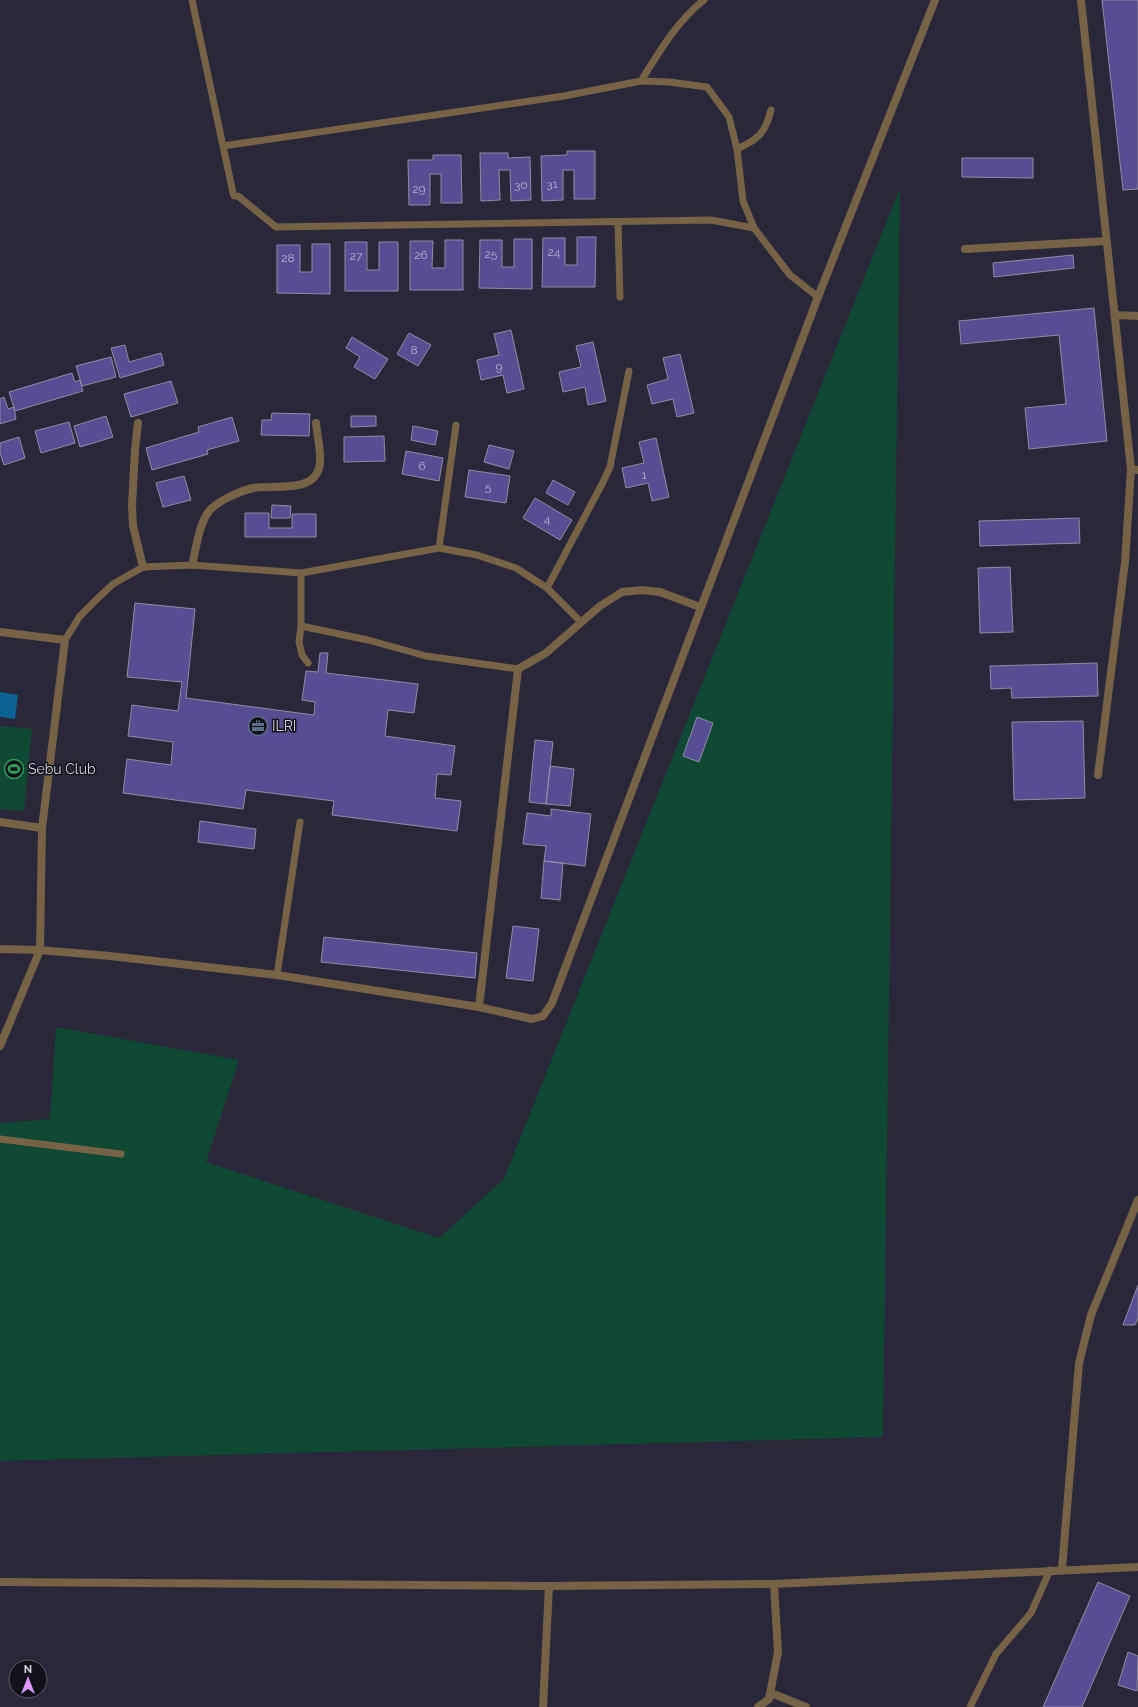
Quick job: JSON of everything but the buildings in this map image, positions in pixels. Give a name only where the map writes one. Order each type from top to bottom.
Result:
[{"type":"street","points":[[0,949],[40,950],[110,956],[277,975],[479,1007],[532,1019],[543,1016],[552,1003],[818,297],[935,0]]},
{"type":"street","points":[[1081,0],[1115,316],[1135,469],[1125,562],[1098,775]]},
{"type":"street","points":[[965,249],[1107,241]]},
{"type":"street","points":[[1115,316],[1138,316]]},
{"type":"street","points":[[138,423],[134,450],[132,512],[133,526],[143,567]]},
{"type":"street","points":[[192,565],[204,518],[220,501],[252,488],[294,487],[311,481],[318,472],[320,462],[316,423]]},
{"type":"street","points":[[479,1007],[518,669],[546,653],[600,606],[622,592],[642,590],[660,592],[700,607]]},
{"type":"street","points":[[0,632],[65,640],[42,828],[40,950],[0,1046]]},
{"type":"street","points":[[0,822],[42,828]]},
{"type":"street","points":[[1062,1569],[1079,1363],[1092,1315],[1138,1200]]},
{"type":"street","points":[[0,1582],[549,1586],[774,1584],[1062,1569],[1138,1567]]},
{"type":"street","points":[[758,1707],[769,1699],[778,1652],[775,1628],[774,1584]]},
{"type":"street","points":[[543,1707],[549,1586]]},
{"type":"street","points":[[771,1693],[806,1707]]},
{"type":"lane","points":[[192,0],[234,196],[238,196],[276,227],[712,220],[754,228]]},
{"type":"lane","points":[[641,80],[680,23],[704,0]]},
{"type":"lane","points":[[223,146],[564,96],[641,80],[707,87],[729,117],[737,149],[743,201],[754,228],[790,275],[818,297]]},
{"type":"lane","points":[[737,149],[753,141],[767,126],[771,110]]},
{"type":"lane","points":[[618,222],[620,297]]},
{"type":"lane","points":[[547,588],[610,467],[629,371]]},
{"type":"lane","points":[[439,548],[456,425]]},
{"type":"lane","points":[[65,640],[80,616],[112,584],[143,567],[192,565],[301,572],[439,548],[477,555],[516,568],[547,588],[581,622]]},
{"type":"lane","points":[[301,572],[301,626],[299,642],[302,655],[308,663]]},
{"type":"lane","points":[[301,626],[368,640],[426,656],[518,669]]},
{"type":"lane","points":[[277,975],[300,822]]},
{"type":"lane","points":[[0,1139],[121,1154]]},
{"type":"lane","points":[[970,1707],[996,1654],[1031,1613],[1050,1570]]},
{"type":"green space","points":[[900,188],[883,1437],[0,1461],[0,1123],[50,1119],[56,1027],[239,1060],[206,1162],[439,1238],[504,1179]]},
{"type":"green space","name":"Sebu Club","points":[[0,726],[32,729],[24,811],[0,809]]},
{"type":"water","points":[[0,692],[18,695],[15,719],[0,717]]},
{"type":"place","name":"ILRI","points":[[258,726]]},
{"type":"place","name":"Sebu Club","points":[[14,769]]}]
